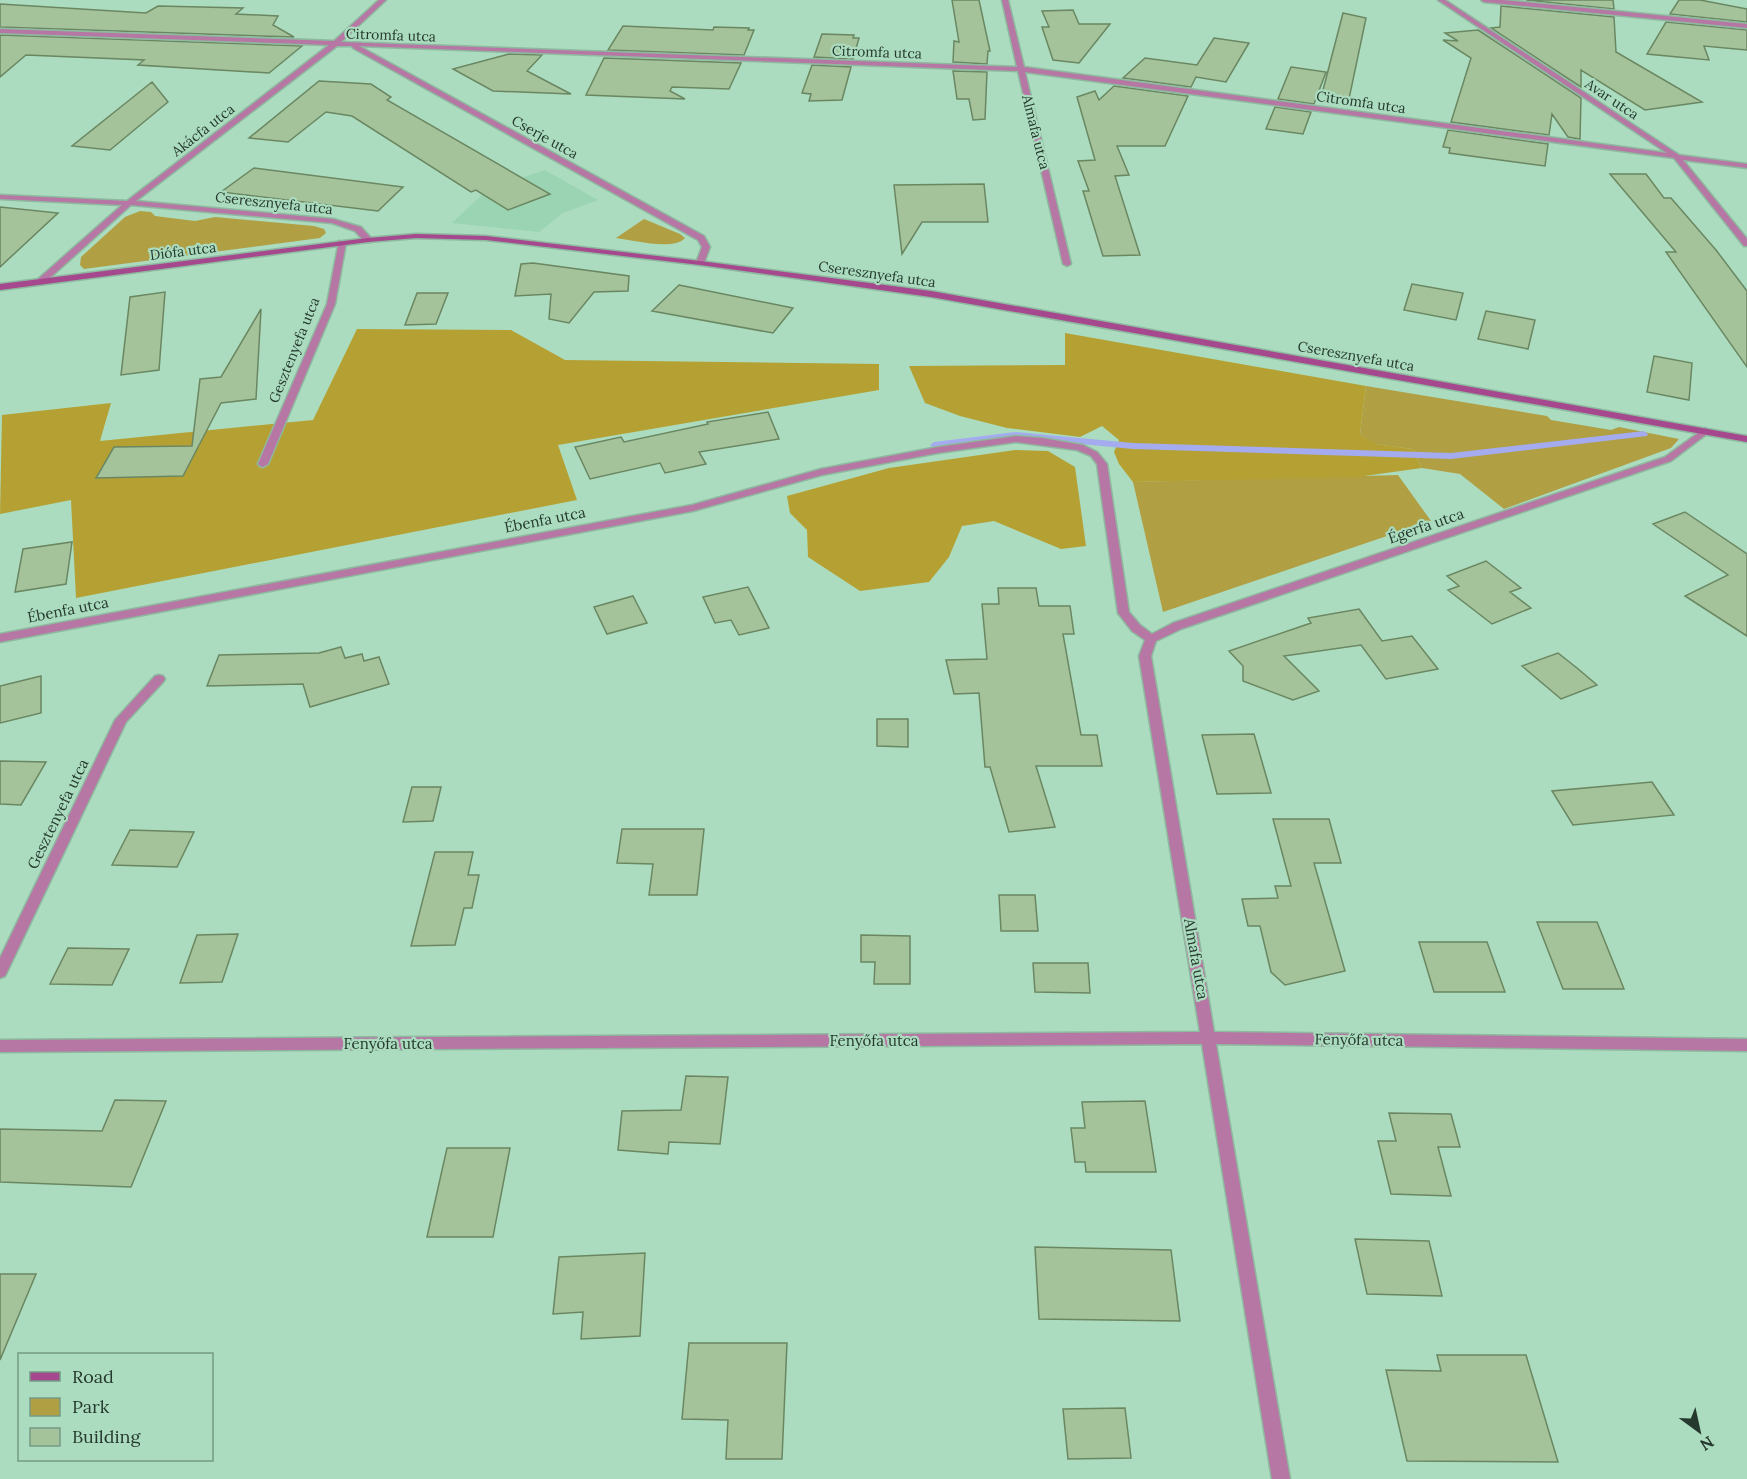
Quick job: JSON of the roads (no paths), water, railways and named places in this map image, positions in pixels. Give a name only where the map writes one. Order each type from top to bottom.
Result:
[{"type":"street","name":"Akácfa utca","points":[[40,282],[129,203],[335,44],[383,0]]},
{"type":"street","name":"Almafa utca","points":[[1005,0],[1067,264]]},
{"type":"street","name":"Avar utca","points":[[1441,0],[1676,156],[1747,243]]},
{"type":"street","points":[[1484,0],[1747,26]]},
{"type":"street","name":"Citromfa utca","points":[[0,31],[353,46],[1021,69],[1747,166]]},
{"type":"street","name":"Cserje utca","points":[[353,46],[701,238],[706,247],[700,263]]},
{"type":"street","name":"Cseresznyefa utca","points":[[0,197],[129,203],[333,221],[358,229],[369,240],[416,236],[486,238],[700,263],[931,294],[1747,439]]},
{"type":"street","name":"Diófa utca","points":[[0,287],[369,240]]},
{"type":"street","name":"Gesztenyefa utca","points":[[263,464],[331,304],[342,243]]},
{"type":"street","name":"Égerfa utca","points":[[1151,639],[1177,626],[1668,459],[1705,431]]},
{"type":"street","name":"Ébenfa utca","points":[[0,638],[693,508],[821,472],[938,450],[1016,439],[1080,447],[1094,454],[1102,464],[1124,613],[1136,628],[1151,639]]},
{"type":"street","name":"Almafa utca","points":[[1151,639],[1145,656],[1281,1479]]},
{"type":"street","name":"Gesztenyefa utca","points":[[0,972],[122,720],[159,679]]},
{"type":"street","name":"Fenyőfa utca","points":[[0,1046],[1209,1038],[1747,1045]]},
{"type":"waterway","points":[[934,445],[1015,435],[1133,446],[1451,456],[1644,434]]}]
